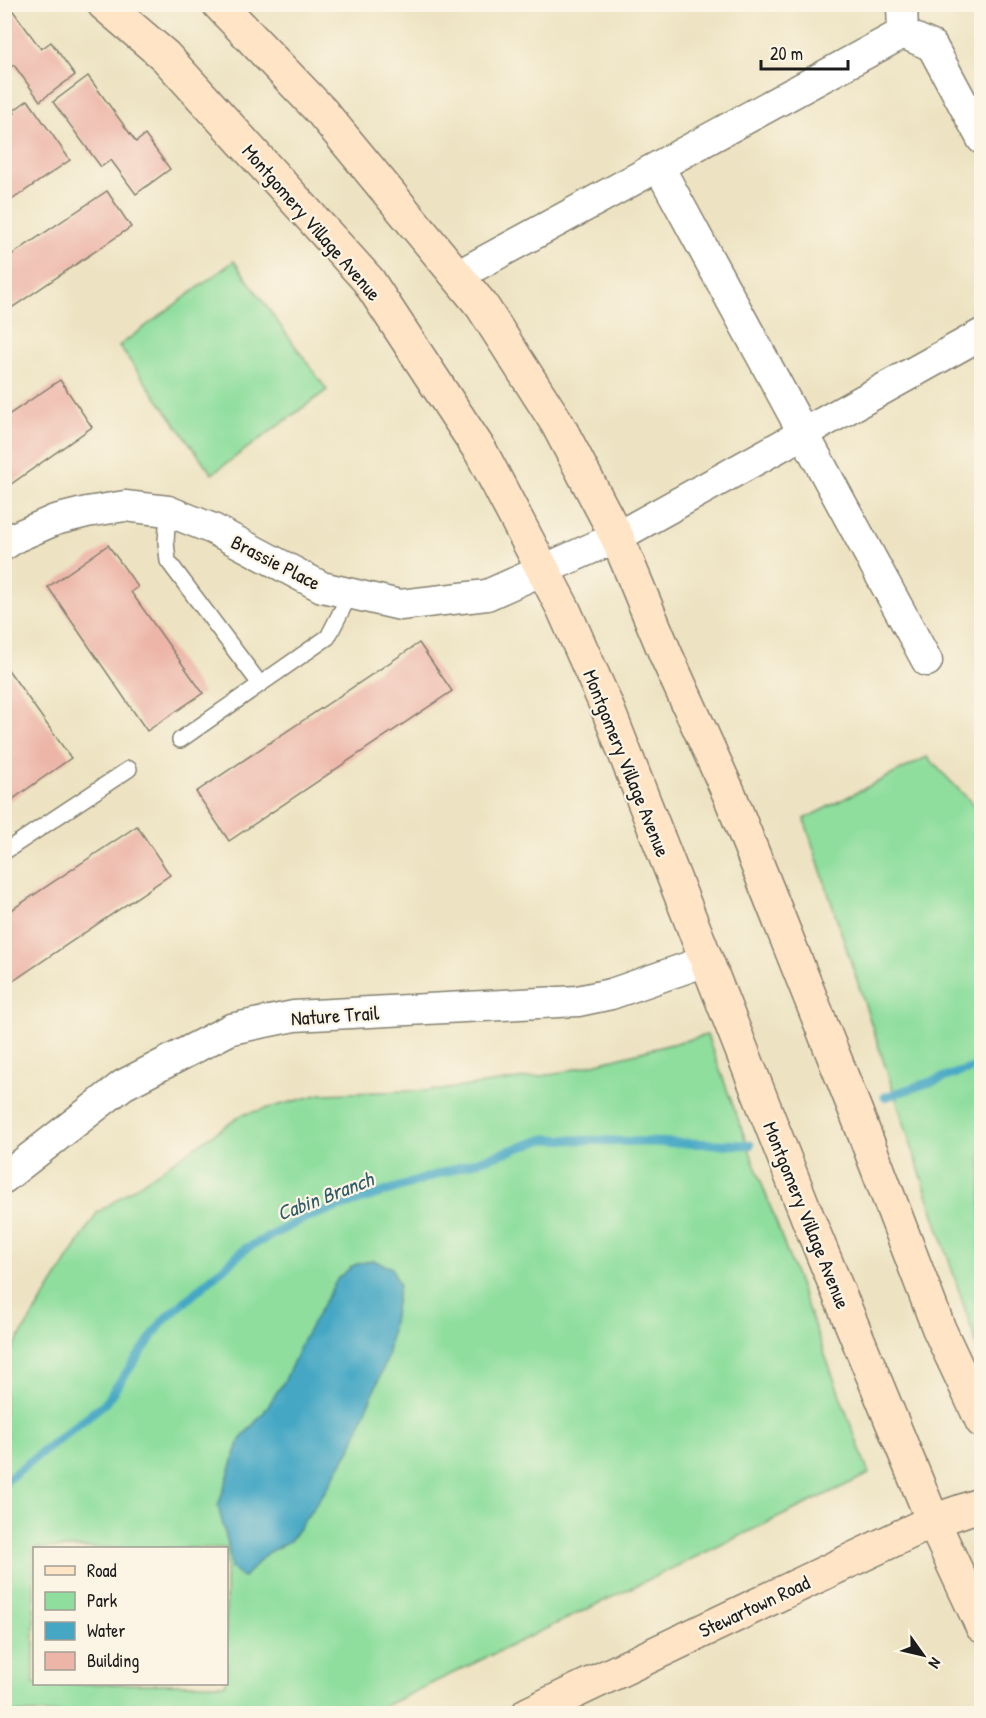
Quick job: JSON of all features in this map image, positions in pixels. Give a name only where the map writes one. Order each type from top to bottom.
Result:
[{"type":"main road","name":"Montgomery Village Avenue","points":[[104,4],[165,56],[368,280],[481,452],[563,608],[606,705],[811,1226],[933,1521],[981,1626]]},
{"type":"main road","points":[[219,4],[322,112],[482,306],[557,423],[617,537],[666,655],[730,796],[856,1112],[939,1329],[981,1422]]},
{"type":"main road","name":"Stewartown Road","points":[[528,1713],[933,1521],[981,1504]]},
{"type":"street","points":[[457,276],[658,167],[903,19],[932,46],[981,139]]},
{"type":"street","points":[[658,167],[927,661]]},
{"type":"street","name":"Brassie Place","points":[[4,545],[16,537],[55,520],[125,506],[168,511],[213,529],[322,587],[350,594],[400,605],[487,595],[617,537],[981,334]]},
{"type":"street","name":"Nature Trail","points":[[4,1178],[123,1085],[231,1029],[294,1016],[578,1001],[611,994],[706,961]]},
{"type":"lane","points":[[168,511],[166,542],[168,561],[261,684]]},
{"type":"lane","points":[[180,740],[328,637],[350,594]]},
{"type":"lane","points":[[4,852],[129,769]]},
{"type":"green space","points":[[234,261],[327,390],[212,474],[119,346]]},
{"type":"green space","points":[[927,757],[981,812],[981,1358],[804,819]]},
{"type":"green space","points":[[707,1035],[869,1474],[370,1713],[5,1713],[4,1362],[97,1213],[242,1115],[321,1094],[440,1090],[555,1074]]},
{"type":"water","points":[[373,1260],[392,1268],[399,1285],[387,1359],[351,1448],[326,1490],[290,1541],[267,1553],[243,1578],[231,1568],[228,1544],[218,1506],[240,1440],[264,1412],[285,1380],[304,1338],[338,1278],[354,1265]]},
{"type":"building","points":[[4,4],[8,4],[41,49],[51,42],[75,75],[40,101],[14,65],[4,72]]},
{"type":"building","points":[[88,76],[136,142],[145,135],[170,169],[136,194],[111,160],[101,167],[53,102]]},
{"type":"building","points":[[28,100],[70,160],[4,205],[4,121]]},
{"type":"building","points":[[107,191],[131,227],[4,313],[4,260]]},
{"type":"building","points":[[60,380],[92,427],[4,489],[4,418]]},
{"type":"building","points":[[108,545],[138,587],[131,592],[203,693],[147,731],[48,587]]},
{"type":"building","points":[[419,643],[452,691],[229,841],[196,792]]},
{"type":"building","points":[[4,664],[71,758],[10,801],[4,794]]},
{"type":"building","points":[[137,826],[170,875],[4,987],[4,915]]},
{"type":"waterway","name":"Cabin Branch","points":[[885,1097],[982,1065]]},
{"type":"waterway","name":"Cabin Branch","points":[[4,1482],[105,1403],[163,1321],[245,1249],[305,1218],[545,1139],[750,1145]]}]
